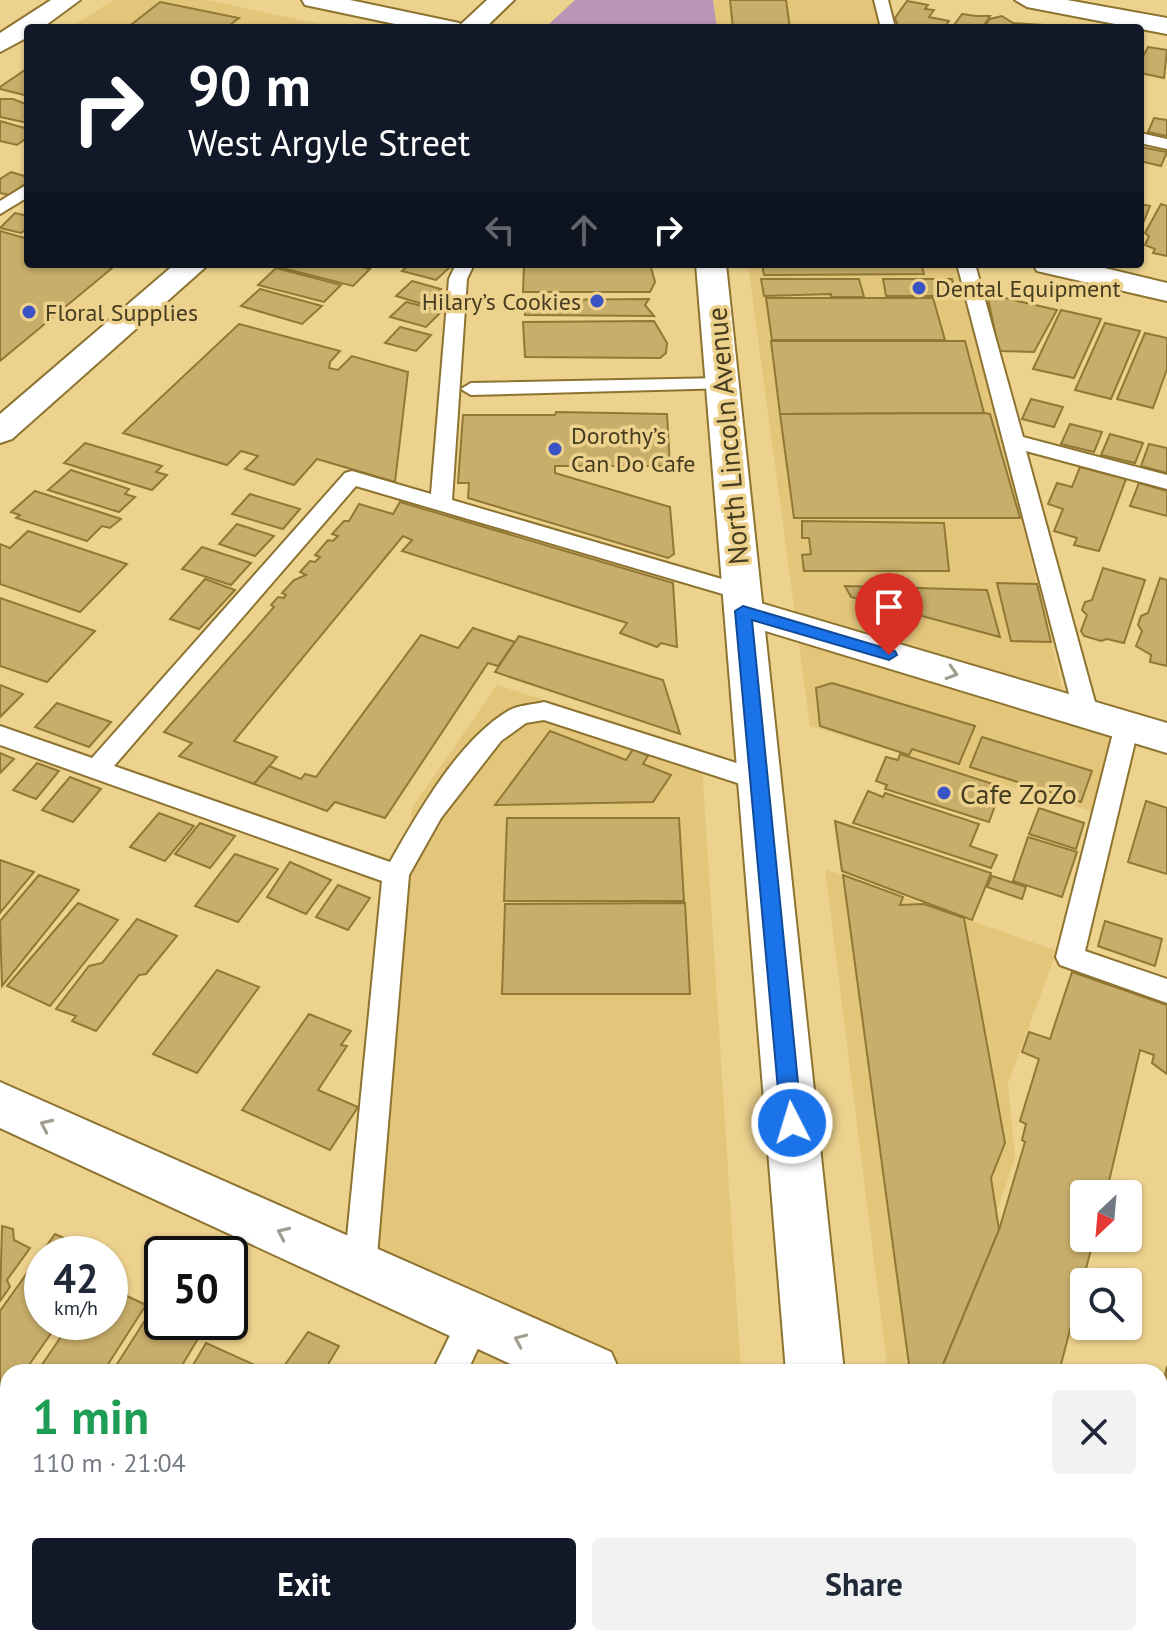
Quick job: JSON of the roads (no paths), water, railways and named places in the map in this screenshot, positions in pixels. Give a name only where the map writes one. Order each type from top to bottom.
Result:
[{"type":"main road","points":[[31,24],[68,0]]},
{"type":"main road","points":[[314,0],[431,24]]},
{"type":"main road","points":[[475,24],[502,0]]},
{"type":"main road","points":[[1027,0],[1167,26]]},
{"type":"main road","points":[[0,44],[24,28]]},
{"type":"main road","points":[[0,432],[189,268]]},
{"type":"main road","name":"North Lincoln Avenue","points":[[711,268],[814,1364]]},
{"type":"main road","points":[[1065,268],[1167,292]]},
{"type":"main road","points":[[742,602],[1167,738]]},
{"type":"main road","points":[[0,1104],[573,1364]]},
{"type":"lane","points":[[881,0],[887,24]]},
{"type":"lane","points":[[1144,139],[1167,144]]},
{"type":"lane","points":[[0,209],[24,192]]},
{"type":"lane","points":[[441,504],[458,279],[463,268]]},
{"type":"lane","points":[[967,268],[1086,713]]},
{"type":"lane","points":[[471,389],[723,384]]},
{"type":"lane","points":[[1012,441],[1167,482]]},
{"type":"lane","points":[[96,770],[352,478],[742,602]]},
{"type":"lane","points":[[360,1268],[396,875],[432,811],[492,735],[519,716],[544,711],[759,780]]},
{"type":"lane","points":[[1127,725],[1070,957],[1167,991]]},
{"type":"lane","points":[[0,735],[396,875]]},
{"type":"lane","points":[[453,1364],[475,1320]]},
{"type":"place","name":"Dental Equipment","points":[[919,288]]},
{"type":"place","name":"Hilary’s Cookies","points":[[597,301]]},
{"type":"place","name":"Floral Supplies","points":[[29,312]]},
{"type":"place","name":"Dorothy’s Can Do Cafe","points":[[555,449]]},
{"type":"place","name":"Cafe ZoZo","points":[[944,793]]}]
